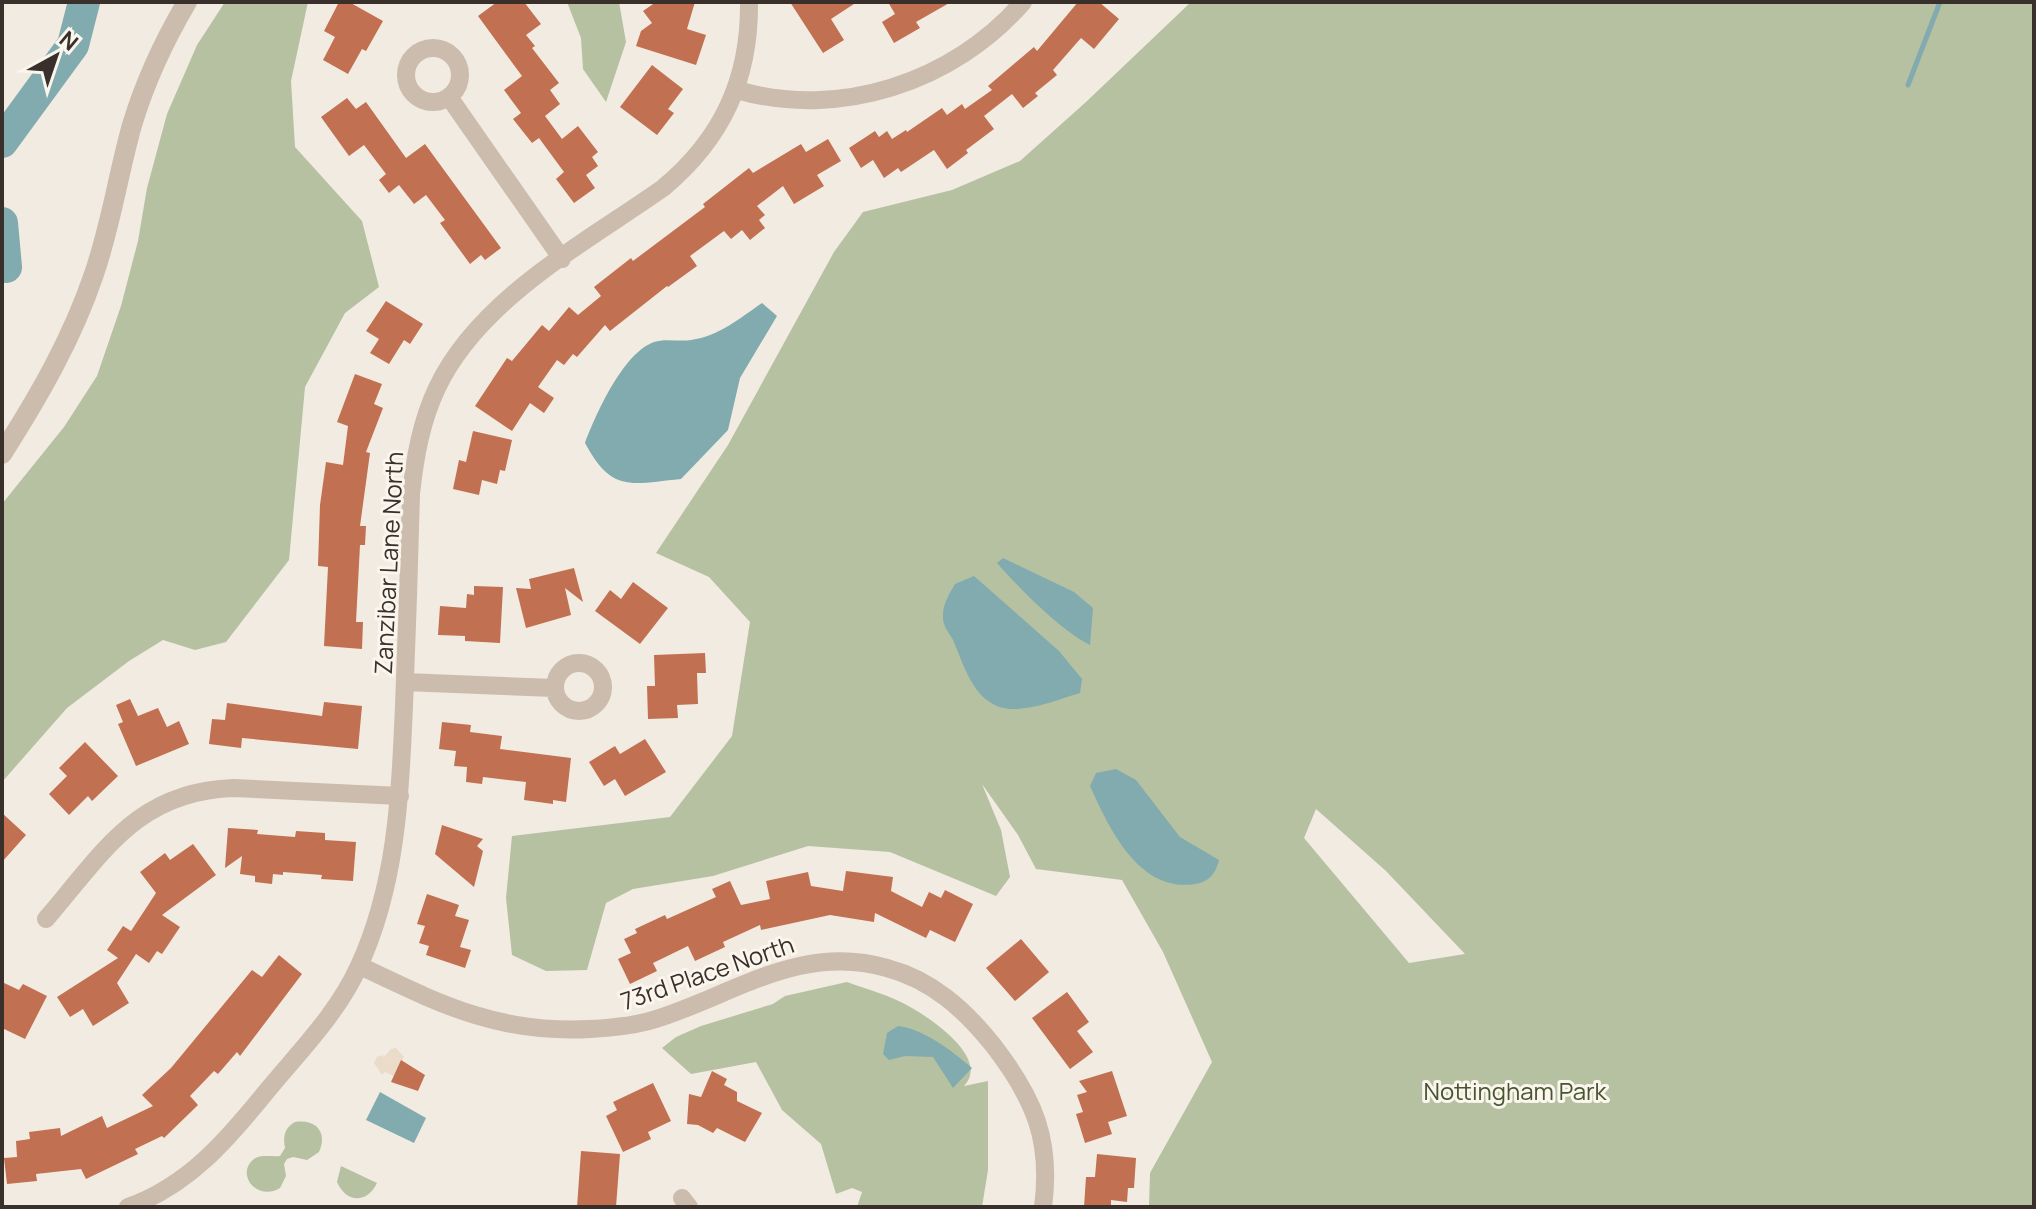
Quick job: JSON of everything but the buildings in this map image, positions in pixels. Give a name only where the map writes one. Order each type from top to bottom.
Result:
[{"type":"street","points":[[2,454],[46,386],[82,309],[105,241],[138,107],[158,55],[187,2]]},
{"type":"street","name":"Zanzibar Lane North","points":[[138,1205],[175,1183],[217,1150],[314,1033],[360,966],[380,913],[400,796],[411,494],[425,420],[438,387],[479,324],[505,299],[684,170],[722,120],[737,90],[750,30],[749,2]]},
{"type":"street","points":[[737,90],[781,100],[814,100],[891,88],[926,76],[955,60],[986,38],[1023,2]]},
{"type":"street","points":[[449,97],[562,259]]},
{"type":"street","points":[[405,682],[554,688]]},
{"type":"street","points":[[46,919],[142,814],[178,796],[207,789],[234,788],[400,796]]},
{"type":"street","name":"73rd Place North","points":[[360,966],[430,1000],[497,1023],[530,1029],[589,1030],[649,1021],[779,970],[809,962],[866,962],[923,982],[964,1012],[1013,1071],[1026,1093],[1044,1139],[1047,1165],[1043,1207]]},
{"type":"green space","points":[[225,2],[308,2],[291,81],[295,147],[362,221],[379,287],[345,313],[305,387],[289,560],[226,642],[195,650],[163,640],[129,661],[67,708],[2,782],[2,504],[64,427],[97,376],[121,306],[167,114],[197,45]]},
{"type":"green space","points":[[567,2],[619,2],[626,42],[606,102],[583,69],[581,38]]},
{"type":"green space","name":"Nottingham Park","points":[[1191,2],[2034,2],[2034,1207],[1149,1207],[1150,1173],[1212,1062],[1163,952],[1122,880],[1036,869],[1018,835],[982,784],[1001,830],[1010,877],[996,896],[890,852],[808,846],[713,876],[633,889],[606,903],[587,970],[546,971],[512,955],[506,898],[512,836],[670,817],[732,736],[750,622],[709,577],[656,553],[728,445],[834,252],[863,212],[952,190],[1020,161]],"holes":[[[1316,809],[1386,871],[1465,954],[1409,963],[1304,838]]]},
{"type":"green space","points":[[847,982],[904,1004],[945,1031],[956,1041],[970,1064],[970,1075],[964,1086],[988,1081],[988,1170],[982,1207],[857,1207],[862,1192],[852,1188],[836,1194],[821,1144],[782,1110],[756,1062],[691,1074],[662,1048],[676,1037],[701,1026],[773,1004],[785,996]]},
{"type":"green space","points":[[295,1122],[309,1123],[318,1128],[322,1138],[319,1152],[307,1160],[287,1159],[284,1164],[286,1176],[280,1188],[272,1191],[257,1189],[248,1178],[249,1165],[260,1157],[280,1156],[285,1148],[286,1130]]},
{"type":"green space","points":[[341,1166],[377,1183],[373,1190],[357,1198],[346,1194],[337,1182]]},
{"type":"shaded area","points":[[396,1048],[404,1057],[394,1076],[385,1072],[382,1075],[374,1063],[377,1057],[384,1057]]},
{"type":"water","points":[[762,303],[777,316],[740,378],[728,430],[681,479],[624,482],[604,470],[585,443],[612,386],[632,358],[654,342],[691,340],[711,335]]},
{"type":"water","points":[[1003,558],[1074,592],[1093,608],[1090,645],[1066,630],[1029,596],[997,563]]},
{"type":"water","points":[[974,576],[1059,651],[1082,679],[1080,693],[1022,709],[1001,707],[981,694],[967,674],[943,618],[945,604],[955,584]]},
{"type":"water","points":[[1116,769],[1136,780],[1180,837],[1219,860],[1208,879],[1195,884],[1175,884],[1142,868],[1129,854],[1117,838],[1090,786],[1096,773]]},
{"type":"water","points":[[898,1026],[928,1036],[972,1068],[953,1088],[933,1057],[905,1056],[889,1060],[883,1054],[887,1033]]},
{"type":"water","points":[[380,1092],[426,1118],[414,1143],[366,1120]]},
{"type":"waterway","points":[[2,142],[73,45],[84,2]]},
{"type":"waterway","points":[[1908,85],[1940,2]]},
{"type":"waterway","points":[[2,223],[6,267],[2,265]]}]
